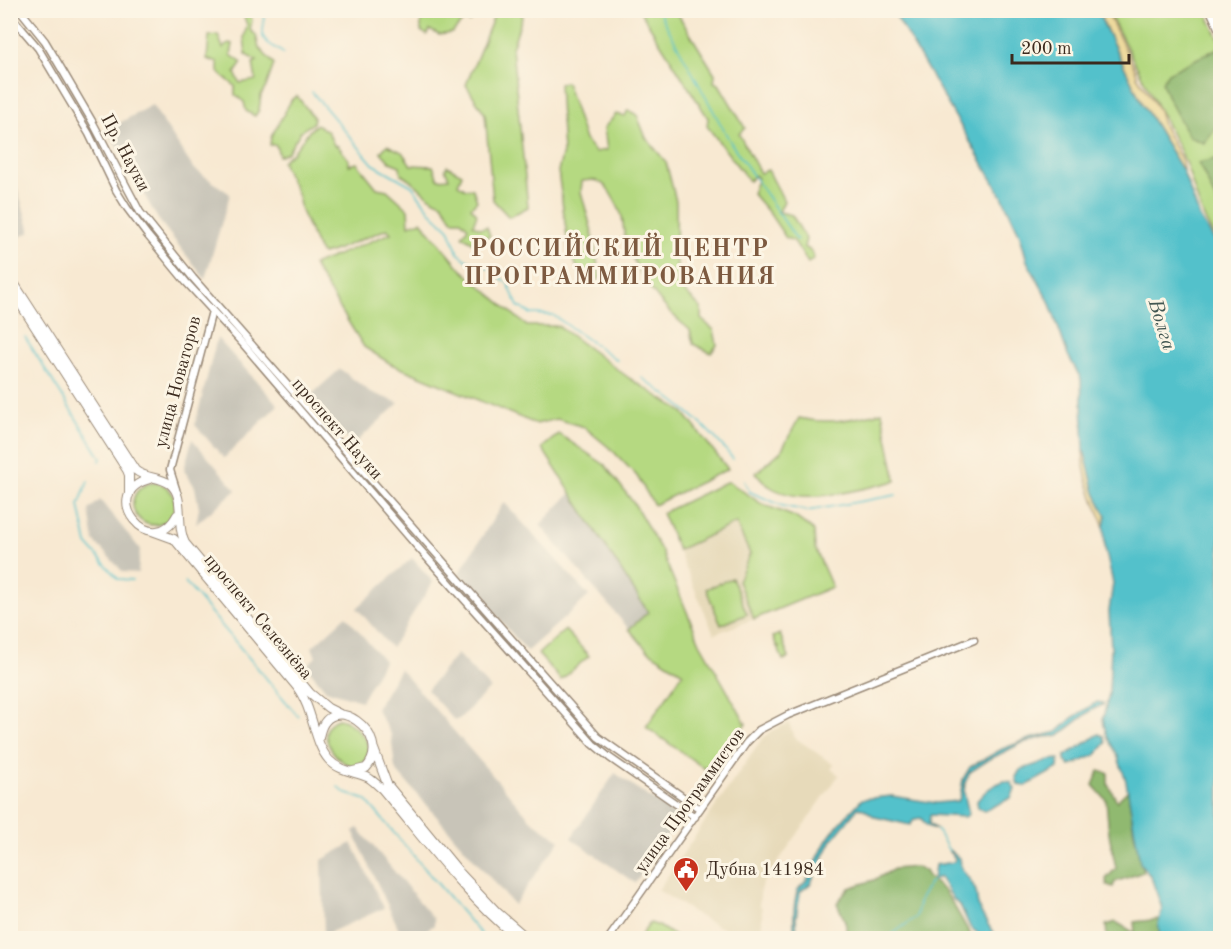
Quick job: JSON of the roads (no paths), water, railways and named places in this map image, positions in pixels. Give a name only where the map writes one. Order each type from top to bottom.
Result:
[{"type":"main road","points":[[10,277],[132,466],[140,474],[169,483],[178,495]]},
{"type":"main road","name":"проспект Селезнёва","points":[[10,288],[127,470],[129,475],[128,512],[132,520],[139,526],[174,539],[297,687],[310,708],[319,739]]},
{"type":"main road","points":[[129,495],[137,484],[153,478]]},
{"type":"main road","name":"проспект Селезнёва","points":[[178,495],[180,534],[185,543],[310,693],[328,708],[340,714]]},
{"type":"main road","points":[[152,531],[168,526],[174,520],[180,504]]},
{"type":"main road","points":[[518,939],[464,886],[382,789],[370,778],[335,765],[329,760],[319,739],[323,722],[328,717],[340,714],[354,718],[362,724],[373,741],[381,772],[390,788],[469,882],[527,939]]},
{"type":"main road","points":[[349,771],[366,768],[373,758],[374,749]]},
{"type":"street","name":"Пр. Науки","points":[[20,10],[45,41],[140,212],[214,301]]},
{"type":"street","points":[[1210,10],[1221,32]]},
{"type":"street","name":"проспект Науки","points":[[10,15],[43,57],[89,134],[127,208],[212,311],[593,744],[695,817]]},
{"type":"street","name":"улица Новаторов","points":[[170,470],[214,301]]},
{"type":"street","name":"проспект Науки","points":[[214,301],[598,737],[700,809]]},
{"type":"street","points":[[153,478],[170,470],[178,495]]},
{"type":"street","name":"улица Программистов","points":[[612,937],[747,742],[765,726],[974,640]]},
{"type":"water","name":"Волга","points":[[893,11],[1097,11],[1143,105],[1183,171],[1200,218],[1220,249],[1220,938],[1160,938],[1158,923],[1162,910],[1161,905],[1151,877],[1140,863],[1126,781],[1117,754],[1107,736],[1103,718],[1109,694],[1111,648],[1109,611],[1113,583],[1105,548],[1106,515],[1095,493],[1084,450],[1081,379],[1068,355],[1049,301],[1027,261],[1020,235],[1002,196]]},
{"type":"water","points":[[1097,702],[1103,705],[1093,709],[1058,736],[1022,743],[970,772],[964,793],[969,814],[965,817],[930,815],[929,824],[938,830],[927,826],[921,818],[915,819],[910,825],[875,817],[864,809],[858,808],[832,840],[810,884],[800,892],[796,918],[797,938],[795,938],[794,915],[798,890],[808,879],[829,837],[862,799],[892,796],[936,803],[958,801],[963,779],[970,767],[1002,749],[1057,732],[1072,718]]},
{"type":"water","points":[[1099,734],[1104,736],[1106,743],[1096,755],[1070,766],[1065,761],[1065,756]]},
{"type":"water","points":[[1059,759],[1058,768],[1026,786],[1018,785],[1016,777],[1020,770]]},
{"type":"water","points":[[1004,781],[1011,782],[1015,789],[1011,798],[984,811],[978,808],[977,801],[983,794],[992,786]]},
{"type":"water","points":[[949,850],[959,858],[962,870],[975,889],[982,914],[997,938],[980,938],[980,935],[970,927],[960,905],[954,900],[940,877],[933,880],[935,865],[954,862],[955,858]]},
{"type":"waterway","points":[[264,10],[263,37],[283,53]]},
{"type":"waterway","points":[[658,10],[731,143],[797,240]]},
{"type":"waterway","points":[[312,92],[373,164],[412,186],[430,211],[449,229],[458,253],[468,261],[489,268],[508,284],[518,306],[531,314],[553,315],[617,360]]},
{"type":"waterway","points":[[25,337],[101,458],[100,461]]},
{"type":"waterway","points":[[642,378],[691,415],[733,459]]},
{"type":"waterway","points":[[88,481],[79,505],[87,544],[118,579],[132,580]]},
{"type":"waterway","points":[[744,481],[750,492],[783,506],[807,511],[896,495]]},
{"type":"waterway","points":[[185,582],[298,716]]},
{"type":"waterway","points":[[338,787],[345,793],[366,800],[484,938]]},
{"type":"waterway","points":[[937,830],[949,851]]},
{"type":"waterway","points":[[887,938],[916,917],[920,899],[933,880]]},
{"type":"place","name":"Дубна 141984","points":[[686,893]]},
{"type":"district","name":"РОССИЙСКИЙ ЦЕНТР ПРОГРАММИРОВАНИЯ","points":[[620,264]]}]
